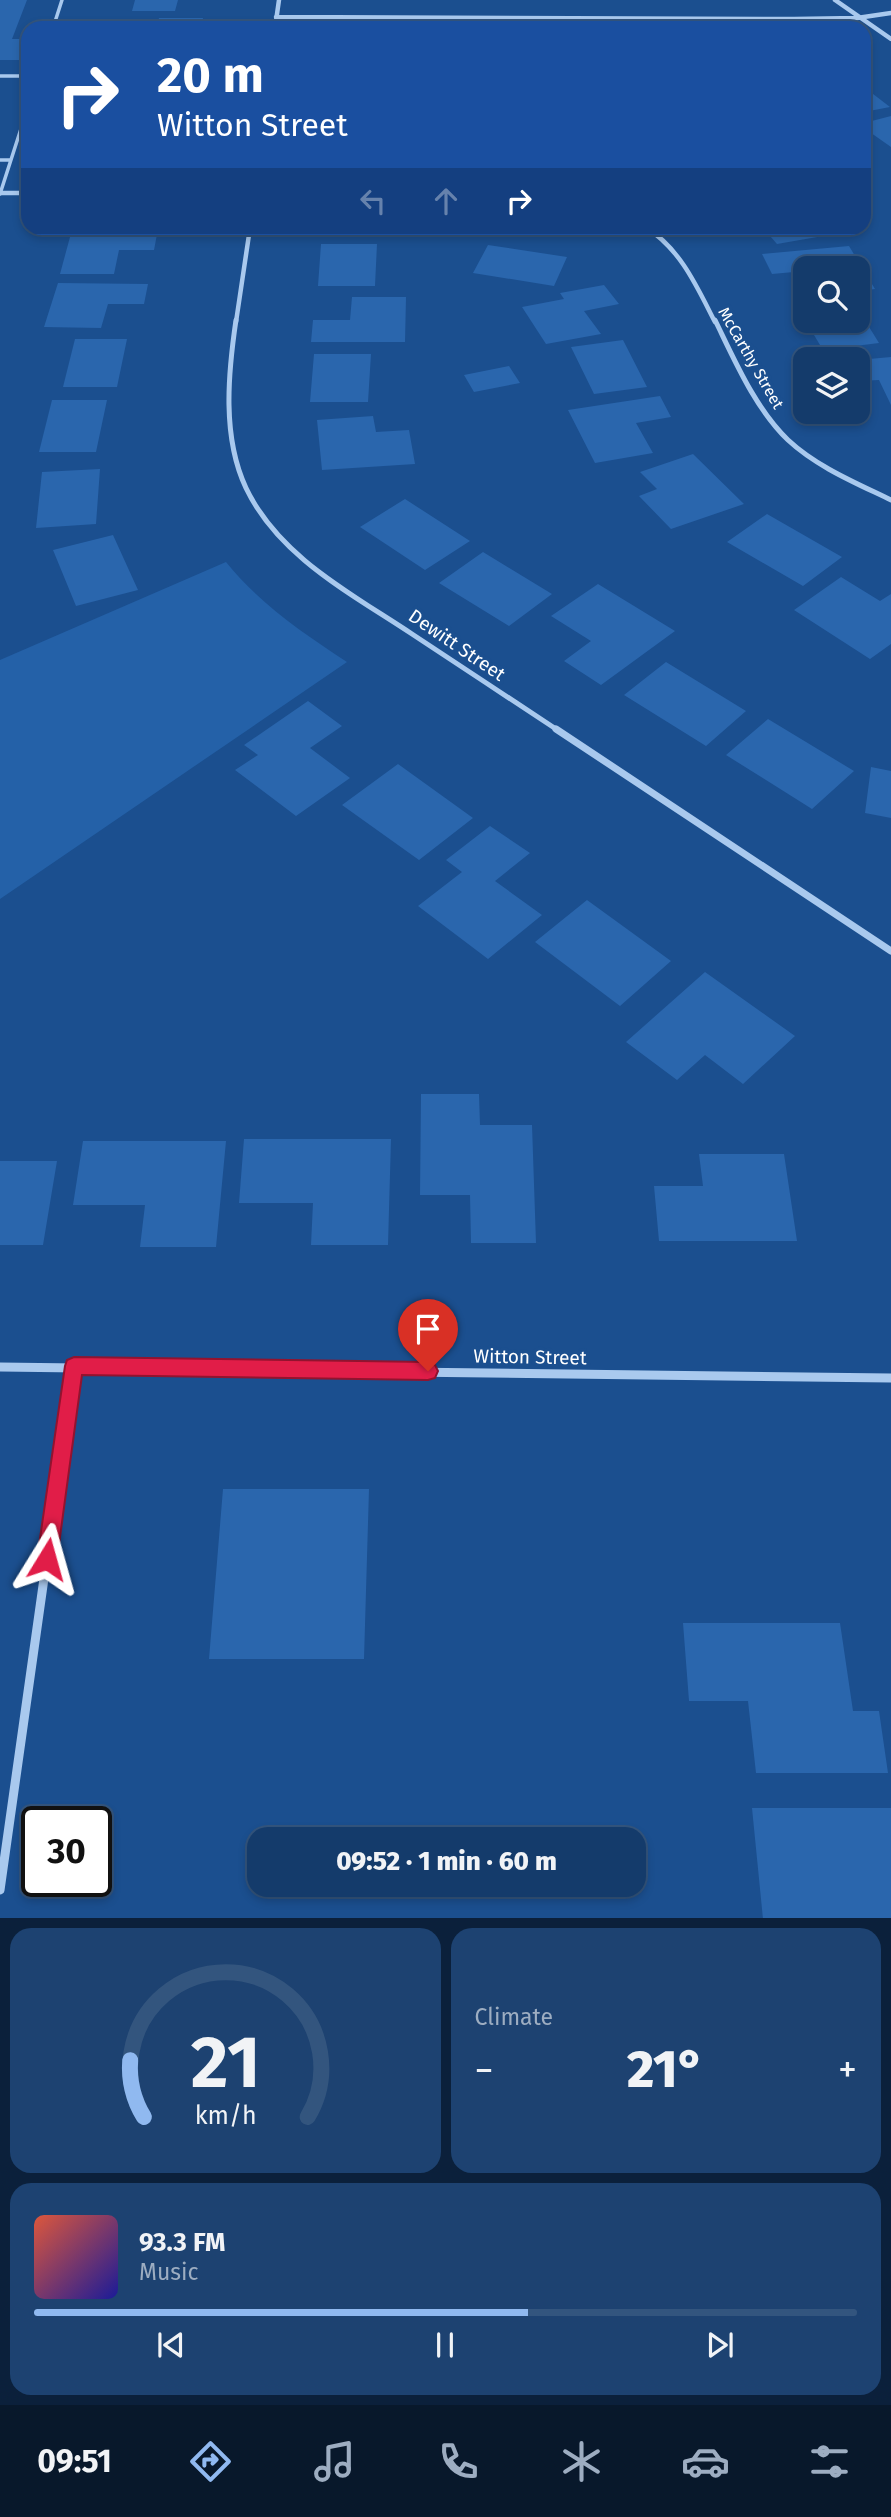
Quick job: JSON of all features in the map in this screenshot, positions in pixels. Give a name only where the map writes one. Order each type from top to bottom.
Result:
[{"type":"street","points":[[276,21],[279,0]]},
{"type":"street","points":[[835,0],[862,21]]},
{"type":"street","points":[[276,16],[857,18],[891,13]]},
{"type":"street","points":[[871,27],[891,39]]},
{"type":"street","points":[[0,193],[21,193]]},
{"type":"street","name":"Dewitt Street","points":[[249,235],[229,377],[234,451],[245,486],[273,526],[308,565],[891,951]]},
{"type":"street","name":"McCarthy Street","points":[[659,235],[680,255],[749,383],[779,430],[817,461],[891,500]]},
{"type":"street","points":[[0,1890],[74,1366]]},
{"type":"street","name":"Witton Street","points":[[0,1367],[891,1378]]},
{"type":"lane","points":[[55,21],[62,0]]},
{"type":"lane","points":[[0,76],[21,76]]},
{"type":"lane","points":[[0,193],[21,129]]},
{"type":"lane","points":[[0,160],[11,160]]},
{"type":"shaded area","points":[[226,562],[253,591],[298,629],[347,662],[0,899],[0,660]]},
{"type":"building","points":[[0,0],[27,0],[12,39],[21,39],[21,60],[0,60]]},
{"type":"building","points":[[135,0],[178,0],[175,11],[132,11]]},
{"type":"building","points":[[159,18],[203,18],[202,21],[158,21]]},
{"type":"building","points":[[871,92],[890,107],[871,111]]},
{"type":"building","points":[[891,116],[891,147],[871,133],[871,121]]},
{"type":"building","points":[[157,235],[154,250],[119,250],[114,274],[60,274],[70,237]]},
{"type":"building","points":[[769,235],[823,236],[777,244]]},
{"type":"building","points":[[321,244],[377,244],[375,286],[318,286]]},
{"type":"building","points":[[488,245],[567,257],[554,286],[473,273]]},
{"type":"building","points":[[849,246],[855,256],[793,256],[793,272],[772,274],[762,254]]},
{"type":"building","points":[[58,283],[148,284],[144,304],[108,304],[101,328],[44,327]]},
{"type":"building","points":[[604,285],[619,304],[584,311],[601,334],[546,344],[522,307],[564,299],[560,293]]},
{"type":"building","points":[[352,297],[406,297],[405,342],[311,342],[313,320],[350,320]]},
{"type":"building","points":[[870,328],[879,343],[847,347],[821,347],[813,333],[870,333]]},
{"type":"building","points":[[75,339],[127,339],[117,387],[63,387]]},
{"type":"building","points":[[623,340],[647,387],[594,394],[571,347]]},
{"type":"building","points":[[314,354],[371,354],[368,402],[310,402]]},
{"type":"building","points":[[891,357],[891,405],[879,380],[870,380],[870,359]]},
{"type":"building","points":[[509,366],[520,383],[474,392],[464,375]]},
{"type":"building","points":[[660,396],[671,417],[636,423],[653,453],[595,463],[568,410]]},
{"type":"building","points":[[52,400],[107,400],[96,452],[39,452]]},
{"type":"building","points":[[373,416],[376,432],[409,430],[415,464],[322,470],[317,420]]},
{"type":"building","points":[[693,454],[744,504],[671,529],[639,496],[657,489],[640,472]]},
{"type":"building","points":[[100,469],[96,524],[36,528],[42,472]]},
{"type":"building","points":[[405,499],[470,541],[425,570],[360,527]]},
{"type":"building","points":[[767,514],[842,557],[803,586],[727,542]]},
{"type":"building","points":[[113,535],[138,590],[76,606],[53,550]]},
{"type":"building","points":[[483,552],[552,594],[509,626],[439,583]]},
{"type":"building","points":[[841,577],[880,601],[891,594],[891,644],[870,659],[794,610]]},
{"type":"building","points":[[598,584],[675,631],[601,685],[564,661],[591,641],[551,616]]},
{"type":"building","points":[[666,662],[746,711],[706,746],[624,695]]},
{"type":"building","points":[[308,701],[342,726],[310,748],[350,778],[296,816],[235,770],[258,755],[244,745]]},
{"type":"building","points":[[768,719],[854,771],[812,809],[726,755]]},
{"type":"building","points":[[398,764],[473,818],[419,860],[342,805]]},
{"type":"building","points":[[871,767],[891,771],[891,818],[865,813]]},
{"type":"building","points":[[490,826],[530,853],[495,881],[542,915],[488,959],[418,906],[462,872],[446,860]]},
{"type":"building","points":[[587,900],[671,961],[620,1006],[535,942]]},
{"type":"building","points":[[705,972],[795,1036],[743,1084],[705,1055],[677,1080],[626,1042]]},
{"type":"building","points":[[421,1094],[479,1094],[480,1125],[532,1125],[536,1243],[471,1243],[470,1195],[420,1195]]},
{"type":"building","points":[[244,1139],[391,1139],[388,1245],[311,1245],[313,1203],[239,1203]]},
{"type":"building","points":[[83,1141],[226,1141],[216,1247],[140,1247],[145,1205],[73,1205]]},
{"type":"building","points":[[699,1154],[784,1154],[797,1241],[659,1241],[654,1186],[703,1186]]},
{"type":"building","points":[[0,1161],[57,1161],[43,1245],[0,1245]]},
{"type":"building","points":[[223,1489],[369,1489],[364,1659],[209,1659]]},
{"type":"building","points":[[683,1623],[840,1623],[853,1711],[879,1711],[888,1773],[756,1773],[748,1701],[689,1701]]},
{"type":"building","points":[[752,1808],[891,1808],[891,1918],[763,1918]]},
{"type":"route","points":[[47,1559],[74,1366],[428,1371]]}]
